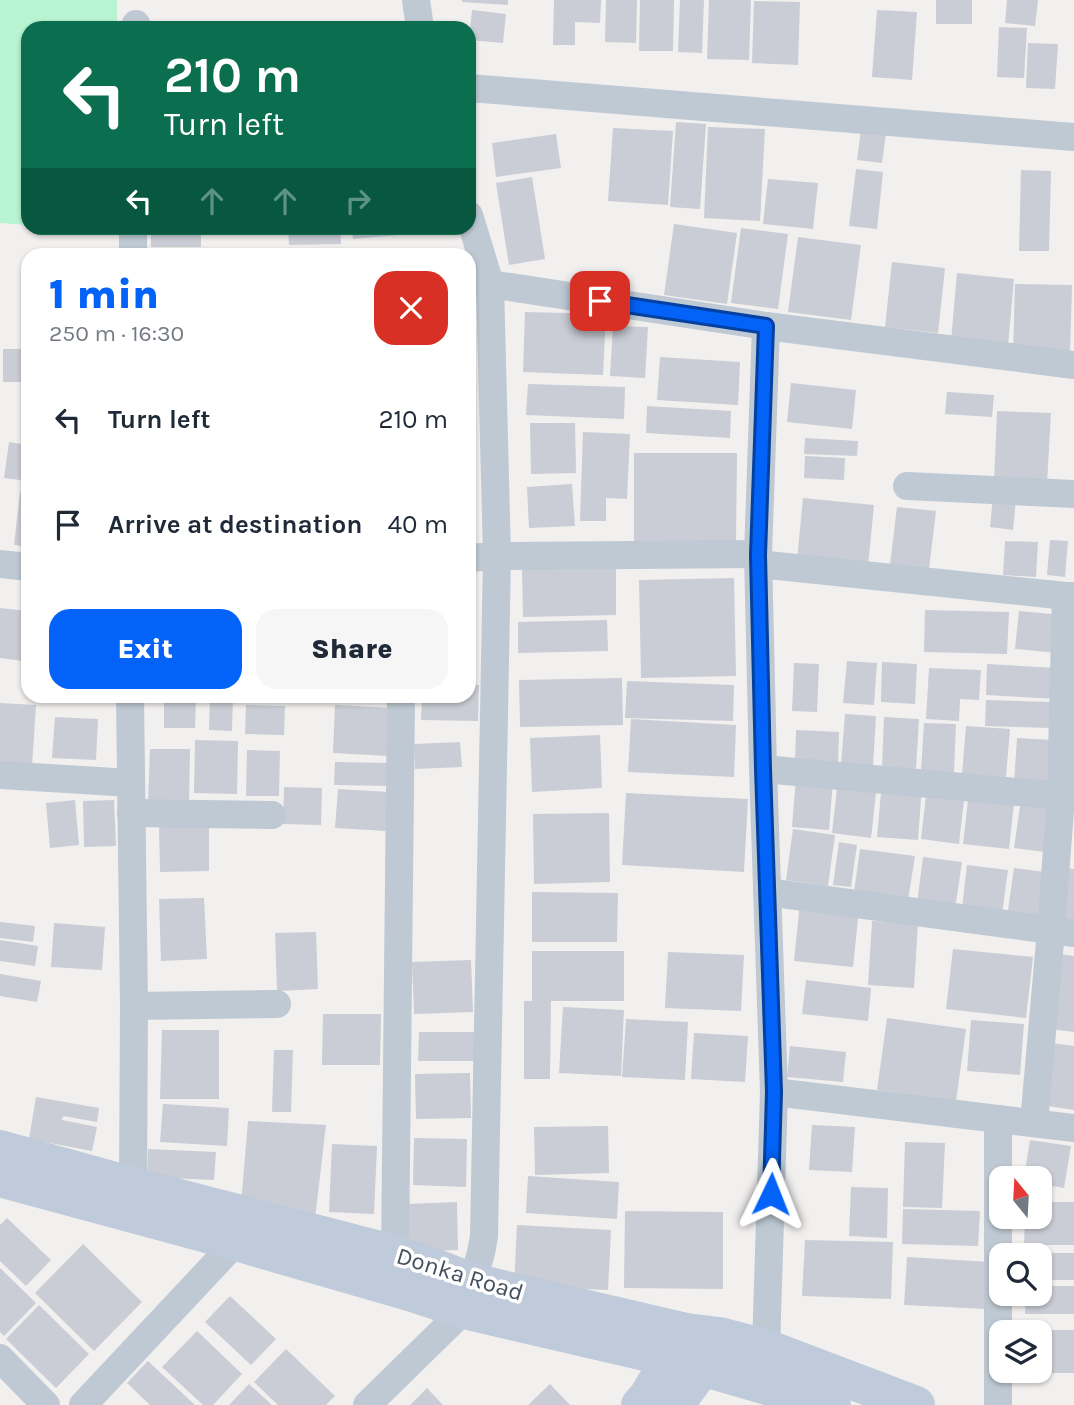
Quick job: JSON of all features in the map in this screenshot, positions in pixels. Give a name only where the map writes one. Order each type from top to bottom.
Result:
[{"type":"street","points":[[416,0],[420,21]]},
{"type":"street","points":[[476,89],[1074,137]]},
{"type":"street","points":[[367,1405],[468,1296],[484,1236],[498,556],[480,283],[476,258]]},
{"type":"street","points":[[480,283],[766,326],[1074,365]]},
{"type":"street","points":[[766,326],[758,559],[774,1092],[766,1348]]},
{"type":"street","points":[[907,486],[1074,494]]},
{"type":"street","points":[[476,558],[758,559],[1070,596],[1063,932],[1034,1123]]},
{"type":"street","points":[[0,564],[21,566]]},
{"type":"street","points":[[130,703],[133,1186]]},
{"type":"street","points":[[395,1254],[401,703]]},
{"type":"street","points":[[763,769],[1067,797]]},
{"type":"street","points":[[0,775],[131,783]]},
{"type":"street","points":[[131,813],[272,815]]},
{"type":"street","points":[[767,892],[1063,932]]},
{"type":"street","points":[[134,1006],[277,1004]]},
{"type":"street","points":[[774,1092],[1074,1128]]},
{"type":"street","points":[[998,1119],[998,1405]]},
{"type":"street","name":"Donka Road","points":[[0,1149],[395,1254],[426,1264],[468,1296]]},
{"type":"street","name":"Donka Road","points":[[0,1179],[236,1242],[409,1292],[468,1296],[695,1349],[832,1405]]},
{"type":"street","points":[[83,1405],[236,1242]]},
{"type":"street","name":"Donka Road","points":[[695,1349],[766,1348],[916,1405]]},
{"type":"street","points":[[655,1403],[695,1349]]},
{"type":"street","points":[[0,1358],[46,1405]]},
{"type":"green space","points":[[0,0],[117,0],[117,21],[21,21],[21,224],[0,223]]},
{"type":"building","points":[[508,0],[508,5],[462,2]]},
{"type":"building","points":[[554,0],[601,0],[600,23],[575,22],[575,45],[553,45]]},
{"type":"building","points":[[606,0],[637,0],[636,43],[605,42]]},
{"type":"building","points":[[640,0],[674,0],[673,51],[639,51]]},
{"type":"building","points":[[680,0],[704,0],[702,53],[678,52]]},
{"type":"building","points":[[709,0],[751,0],[749,60],[707,59]]},
{"type":"building","points":[[936,0],[972,0],[972,24],[936,24]]},
{"type":"building","points":[[1007,0],[1038,0],[1035,26],[1005,23]]},
{"type":"building","points":[[754,1],[800,2],[798,65],[752,63]]},
{"type":"building","points":[[472,10],[506,14],[503,43],[476,41],[476,21],[471,21]]},
{"type":"building","points":[[877,10],[917,12],[912,80],[872,77]]},
{"type":"building","points":[[999,27],[1027,28],[1024,78],[997,77]]},
{"type":"building","points":[[1028,43],[1058,44],[1055,89],[1026,88]]},
{"type":"building","points":[[676,122],[706,124],[700,209],[670,207]]},
{"type":"building","points":[[708,127],[765,129],[760,221],[704,218]]},
{"type":"building","points":[[613,128],[673,131],[668,205],[608,201]]},
{"type":"building","points":[[861,130],[886,134],[882,163],[857,160]]},
{"type":"building","points":[[556,134],[561,168],[496,177],[492,143]]},
{"type":"building","points":[[856,169],[883,172],[877,229],[849,226]]},
{"type":"building","points":[[1021,170],[1051,171],[1049,251],[1019,251]]},
{"type":"building","points":[[532,177],[545,259],[509,265],[496,183]]},
{"type":"building","points":[[768,179],[818,183],[813,229],[763,224]]},
{"type":"building","points":[[674,224],[737,233],[727,304],[664,295]]},
{"type":"building","points":[[741,228],[788,234],[778,309],[731,303]]},
{"type":"building","points":[[151,235],[201,235],[201,247],[151,247]]},
{"type":"building","points":[[288,235],[340,235],[341,244],[289,245]]},
{"type":"building","points":[[353,235],[398,235],[353,239]]},
{"type":"building","points":[[798,237],[861,245],[851,320],[788,312]]},
{"type":"building","points":[[892,262],[945,268],[938,333],[885,327]]},
{"type":"building","points":[[957,273],[1014,279],[1008,346],[951,341]]},
{"type":"building","points":[[1015,284],[1072,285],[1070,355],[1013,353]]},
{"type":"building","points":[[525,312],[606,314],[603,375],[523,372]]},
{"type":"building","points":[[613,326],[648,327],[645,378],[610,376]]},
{"type":"building","points":[[3,349],[21,349],[21,382],[3,382]]},
{"type":"building","points":[[660,357],[740,362],[738,405],[657,400]]},
{"type":"building","points":[[791,383],[856,390],[852,429],[787,422]]},
{"type":"building","points":[[528,384],[625,387],[624,419],[526,415]]},
{"type":"building","points":[[947,392],[994,395],[992,417],[945,414]]},
{"type":"building","points":[[647,406],[731,411],[730,438],[646,433]]},
{"type":"building","points":[[997,411],[1051,413],[1047,484],[994,482]]},
{"type":"building","points":[[530,423],[575,423],[576,473],[531,474]]},
{"type":"building","points":[[583,432],[630,434],[627,499],[606,498],[606,521],[580,521]]},
{"type":"building","points":[[805,438],[858,441],[857,456],[804,454]]},
{"type":"building","points":[[9,442],[21,444],[21,480],[4,478]]},
{"type":"building","points":[[634,453],[737,453],[736,541],[634,541]]},
{"type":"building","points":[[805,456],[845,458],[844,480],[804,478]]},
{"type":"building","points":[[572,484],[575,526],[529,528],[527,487]]},
{"type":"building","points":[[20,492],[21,546],[14,545]]},
{"type":"building","points":[[993,497],[1016,499],[1013,530],[990,527]]},
{"type":"building","points":[[803,498],[874,505],[868,566],[797,560]]},
{"type":"building","points":[[897,507],[936,511],[929,569],[890,565]]},
{"type":"building","points":[[1050,540],[1068,541],[1065,577],[1047,575]]},
{"type":"building","points":[[1005,541],[1038,542],[1036,577],[1003,575]]},
{"type":"building","points":[[616,566],[616,615],[523,617],[522,568]]},
{"type":"building","points":[[734,578],[736,676],[641,678],[639,580]]},
{"type":"building","points":[[0,608],[21,610],[21,661],[0,658]]},
{"type":"building","points":[[925,610],[1009,612],[1007,654],[924,652]]},
{"type":"building","points":[[1019,611],[1062,615],[1058,653],[1015,649]]},
{"type":"building","points":[[607,620],[608,651],[518,653],[518,622]]},
{"type":"building","points":[[847,661],[877,663],[874,705],[843,703]]},
{"type":"building","points":[[882,662],[917,664],[915,704],[881,702]]},
{"type":"building","points":[[794,663],[819,664],[817,712],[792,711]]},
{"type":"building","points":[[987,664],[1057,668],[1056,699],[986,695]]},
{"type":"building","points":[[929,668],[981,670],[979,700],[960,699],[959,721],[926,719]]},
{"type":"building","points":[[622,678],[623,725],[520,727],[519,680]]},
{"type":"building","points":[[627,681],[734,685],[733,721],[625,718]]},
{"type":"building","points":[[476,685],[479,685],[478,721],[421,720],[422,703],[476,703]]},
{"type":"building","points":[[986,700],[1052,702],[1050,728],[985,726]]},
{"type":"building","points":[[0,703],[36,705],[32,767],[0,765]]},
{"type":"building","points":[[164,703],[196,703],[195,728],[164,728]]},
{"type":"building","points":[[210,703],[233,703],[232,731],[209,730]]},
{"type":"building","points":[[246,705],[285,706],[284,735],[245,734]]},
{"type":"building","points":[[335,705],[392,708],[389,756],[333,753]]},
{"type":"building","points":[[845,714],[876,716],[873,767],[841,765]]},
{"type":"building","points":[[55,717],[98,719],[96,760],[52,758]]},
{"type":"building","points":[[884,717],[919,719],[916,769],[882,767]]},
{"type":"building","points":[[631,719],[736,725],[734,777],[628,772]]},
{"type":"building","points":[[924,723],[956,724],[954,773],[921,771]]},
{"type":"building","points":[[966,726],[1010,729],[1006,777],[962,774]]},
{"type":"building","points":[[796,730],[839,732],[838,765],[795,762]]},
{"type":"building","points":[[600,735],[602,788],[532,792],[530,738]]},
{"type":"building","points":[[1017,738],[1053,740],[1050,785],[1014,783]]},
{"type":"building","points":[[195,740],[238,741],[237,794],[194,793]]},
{"type":"building","points":[[460,742],[462,767],[415,769],[414,744]]},
{"type":"building","points":[[150,749],[190,749],[189,803],[148,802]]},
{"type":"building","points":[[247,750],[280,751],[279,796],[246,796]]},
{"type":"building","points":[[335,762],[390,763],[389,786],[334,785]]},
{"type":"building","points":[[796,778],[833,781],[829,830],[792,827]]},
{"type":"building","points":[[838,779],[877,784],[871,838],[832,833]]},
{"type":"building","points":[[882,782],[922,785],[918,840],[877,837]]},
{"type":"building","points":[[284,787],[322,788],[321,825],[283,824]]},
{"type":"building","points":[[927,787],[965,791],[959,844],[921,839]]},
{"type":"building","points":[[338,789],[389,792],[386,831],[335,828]]},
{"type":"building","points":[[969,791],[1015,795],[1009,849],[963,844]]},
{"type":"building","points":[[626,793],[748,799],[744,872],[622,865]]},
{"type":"building","points":[[1021,799],[1051,803],[1045,852],[1014,848]]},
{"type":"building","points":[[75,800],[79,845],[50,848],[46,803]]},
{"type":"building","points":[[114,800],[116,846],[84,847],[83,801]]},
{"type":"building","points":[[609,813],[610,882],[534,884],[533,814]]},
{"type":"building","points":[[209,823],[209,871],[160,872],[159,825]]},
{"type":"building","points":[[793,829],[835,835],[828,886],[786,880]]},
{"type":"building","points":[[839,842],[857,845],[851,887],[833,885]]},
{"type":"building","points":[[860,849],[915,856],[908,900],[854,892]]},
{"type":"building","points":[[923,857],[962,862],[955,909],[917,904]]},
{"type":"building","points":[[967,865],[1008,870],[1002,914],[962,908]]},
{"type":"building","points":[[1014,868],[1053,873],[1046,922],[1007,917]]},
{"type":"building","points":[[1065,868],[1074,869],[1074,923],[1057,921]]},
{"type":"building","points":[[532,892],[618,893],[617,942],[532,942]]},
{"type":"building","points":[[204,898],[207,959],[161,961],[159,899]]},
{"type":"building","points":[[800,903],[859,909],[853,967],[794,961]]},
{"type":"building","points":[[872,921],[918,923],[914,988],[868,985]]},
{"type":"building","points":[[0,922],[35,926],[33,942],[0,938]]},
{"type":"building","points":[[54,923],[105,927],[102,970],[51,967]]},
{"type":"building","points":[[316,932],[318,989],[277,991],[275,933]]},
{"type":"building","points":[[0,940],[38,946],[35,966],[0,961]]},
{"type":"building","points":[[953,949],[1033,957],[1026,1018],[946,1009]]},
{"type":"building","points":[[532,951],[624,951],[624,1001],[551,1001],[550,1079],[524,1079],[524,1001],[532,1001]]},
{"type":"building","points":[[668,952],[744,955],[741,1011],[665,1008]]},
{"type":"building","points":[[1053,953],[1074,956],[1074,1032],[1043,1028]]},
{"type":"building","points":[[471,960],[473,1012],[414,1014],[412,962]]},
{"type":"building","points":[[0,974],[41,981],[37,1002],[0,996]]},
{"type":"building","points":[[806,980],[871,988],[868,1021],[802,1014]]},
{"type":"building","points":[[563,1007],[624,1010],[621,1076],[559,1073]]},
{"type":"building","points":[[323,1014],[381,1014],[380,1065],[322,1065]]},
{"type":"building","points":[[887,1018],[966,1029],[956,1101],[877,1090]]},
{"type":"building","points":[[626,1019],[688,1022],[685,1080],[622,1077]]},
{"type":"building","points":[[971,1020],[1024,1024],[1020,1075],[967,1071]]},
{"type":"building","points":[[162,1030],[219,1030],[219,1099],[160,1099]]},
{"type":"building","points":[[419,1032],[477,1032],[477,1061],[418,1061]]},
{"type":"building","points":[[694,1033],[748,1036],[745,1082],[691,1079]]},
{"type":"building","points":[[1051,1043],[1074,1046],[1074,1110],[1041,1105]]},
{"type":"building","points":[[790,1046],[846,1052],[843,1082],[787,1077]]},
{"type":"building","points":[[274,1050],[293,1050],[291,1112],[272,1112]]},
{"type":"building","points":[[470,1073],[471,1118],[416,1119],[415,1074]]},
{"type":"building","points":[[36,1097],[99,1108],[97,1122],[63,1116],[62,1120],[97,1127],[92,1151],[29,1139]]},
{"type":"building","points":[[163,1104],[229,1108],[227,1146],[160,1142]]},
{"type":"building","points":[[248,1121],[326,1125],[315,1219],[241,1204]]},
{"type":"building","points":[[812,1125],[855,1127],[852,1172],[809,1170]]},
{"type":"building","points":[[608,1126],[609,1173],[535,1175],[534,1127]]},
{"type":"building","points":[[414,1138],[467,1139],[466,1187],[413,1185]]},
{"type":"building","points":[[1030,1140],[1071,1146],[1064,1188],[1052,1186],[1052,1166],[1026,1166]]},
{"type":"building","points":[[905,1142],[945,1143],[942,1208],[903,1207]]},
{"type":"building","points":[[332,1144],[377,1146],[374,1214],[329,1212]]},
{"type":"building","points":[[148,1149],[216,1152],[214,1180],[147,1177]]},
{"type":"building","points":[[528,1176],[619,1182],[617,1219],[526,1213]]},
{"type":"building","points":[[851,1187],[888,1188],[887,1238],[849,1236]]},
{"type":"building","points":[[457,1202],[458,1250],[408,1252],[407,1204]]},
{"type":"building","points":[[1052,1202],[1074,1202],[1074,1245],[1024,1243],[1025,1229],[1052,1229]]},
{"type":"building","points":[[903,1209],[980,1211],[978,1246],[902,1244]]},
{"type":"building","points":[[625,1211],[723,1212],[723,1289],[624,1288]]},
{"type":"building","points":[[7,1218],[51,1260],[26,1286],[0,1261],[0,1225]]},
{"type":"building","points":[[517,1225],[611,1230],[608,1290],[514,1286]]},
{"type":"building","points":[[805,1240],[893,1242],[891,1299],[802,1296]]},
{"type":"building","points":[[83,1244],[142,1302],[94,1351],[35,1293]]},
{"type":"building","points":[[1052,1253],[1074,1253],[1074,1280],[1052,1280]]},
{"type":"building","points":[[907,1257],[989,1262],[988,1309],[904,1305]]},
{"type":"building","points":[[0,1268],[36,1303],[4,1336],[0,1332]]},
{"type":"building","points":[[1052,1286],[1074,1286],[1074,1314],[1025,1314],[1025,1306],[1052,1306]]},
{"type":"building","points":[[230,1296],[276,1339],[251,1365],[205,1322]]},
{"type":"building","points":[[39,1305],[89,1354],[56,1388],[6,1339]]},
{"type":"building","points":[[1052,1330],[1074,1330],[1074,1373],[1052,1373]]},
{"type":"building","points":[[197,1331],[242,1374],[213,1405],[203,1405],[162,1367]]},
{"type":"building","points":[[286,1349],[335,1396],[326,1405],[278,1405],[254,1382]]},
{"type":"building","points":[[148,1361],[195,1405],[150,1405],[127,1383]]},
{"type":"building","points":[[249,1384],[272,1405],[229,1405]]},
{"type":"building","points":[[550,1384],[570,1405],[528,1405]]},
{"type":"building","points":[[427,1388],[443,1405],[410,1405]]},
{"type":"route","points":[[600,301],[766,326],[758,555],[774,1092],[771,1194]]}]
